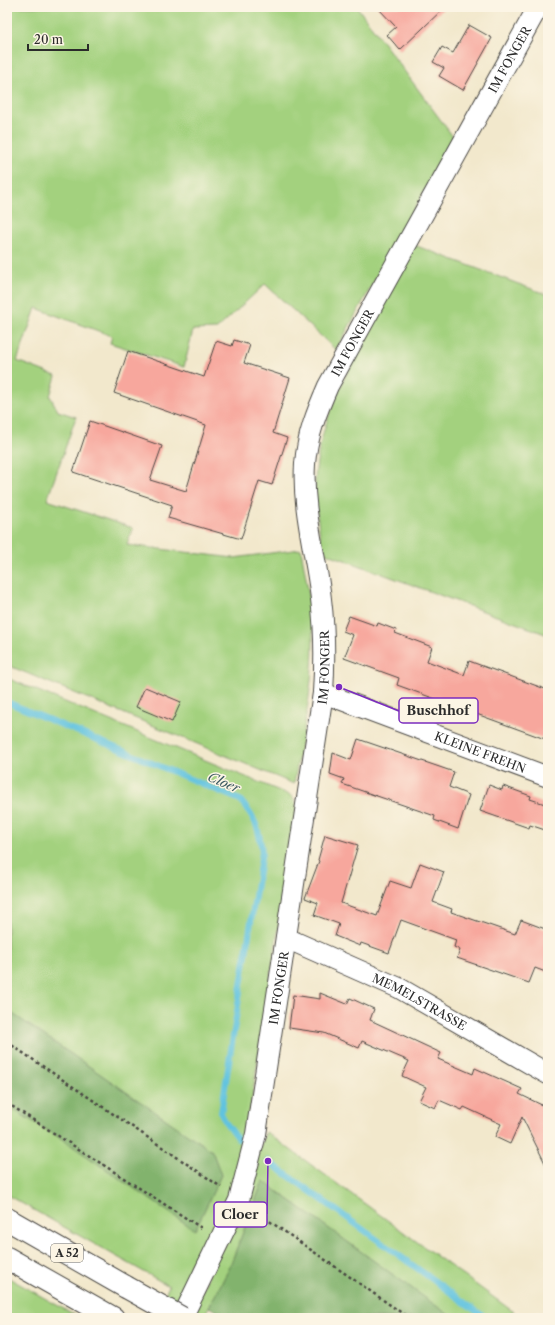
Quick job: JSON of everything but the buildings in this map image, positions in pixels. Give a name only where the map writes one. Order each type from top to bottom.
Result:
[{"type":"highway","name":"A 52","points":[[7,1219],[182,1318]]},
{"type":"highway","points":[[7,1258],[111,1317]]},
{"type":"street","name":"IM FONGER","points":[[182,1318],[239,1200],[256,1134],[306,794],[323,693],[326,654],[321,599],[306,508],[305,464],[312,424],[328,386],[538,7]]},
{"type":"street","name":"KLEINE FREHN","points":[[323,693],[548,777]]},
{"type":"street","name":"MEMELSTRASSE","points":[[286,938],[399,988],[548,1074]]},
{"type":"path","points":[[7,1042],[409,1318]]},
{"type":"path","points":[[7,1103],[220,1240]]},
{"type":"green space","points":[[7,7],[357,7],[454,138],[336,350],[265,284],[217,329],[193,330],[184,367],[110,343],[112,336],[36,308],[17,361],[56,376],[50,396],[58,411],[76,417],[47,500],[133,528],[127,545],[234,558],[301,549],[312,619],[313,661],[294,784],[7,665]]},
{"type":"green space","points":[[414,245],[548,295],[548,635],[323,552],[316,509],[315,492],[320,444],[332,406],[340,388]]},
{"type":"green space","points":[[7,678],[292,796],[297,807],[240,1175],[221,1218],[170,1318],[154,1318],[169,1286],[7,1195],[7,1106],[62,1139],[195,1230],[221,1175],[212,1151],[7,1010]]},
{"type":"green space","points":[[7,1010],[212,1151],[221,1175],[195,1230],[62,1139],[7,1106]]},
{"type":"green space","points":[[266,1132],[522,1318],[453,1318],[263,1181],[228,1271],[203,1318],[191,1318]]},
{"type":"green space","points":[[263,1181],[453,1318],[229,1318],[209,1307],[228,1271]]},
{"type":"green space","points":[[7,1277],[80,1318],[7,1318]]},
{"type":"waterway","name":"Cloer","points":[[7,702],[240,800],[253,818],[260,836],[262,852],[221,1113],[226,1123],[238,1139]]},
{"type":"waterway","name":"Cloer","points":[[268,1161],[486,1318]]},
{"type":"place","name":"Buschhof","points":[[339,687]]},
{"type":"place","name":"Cloer","points":[[268,1161]]}]
